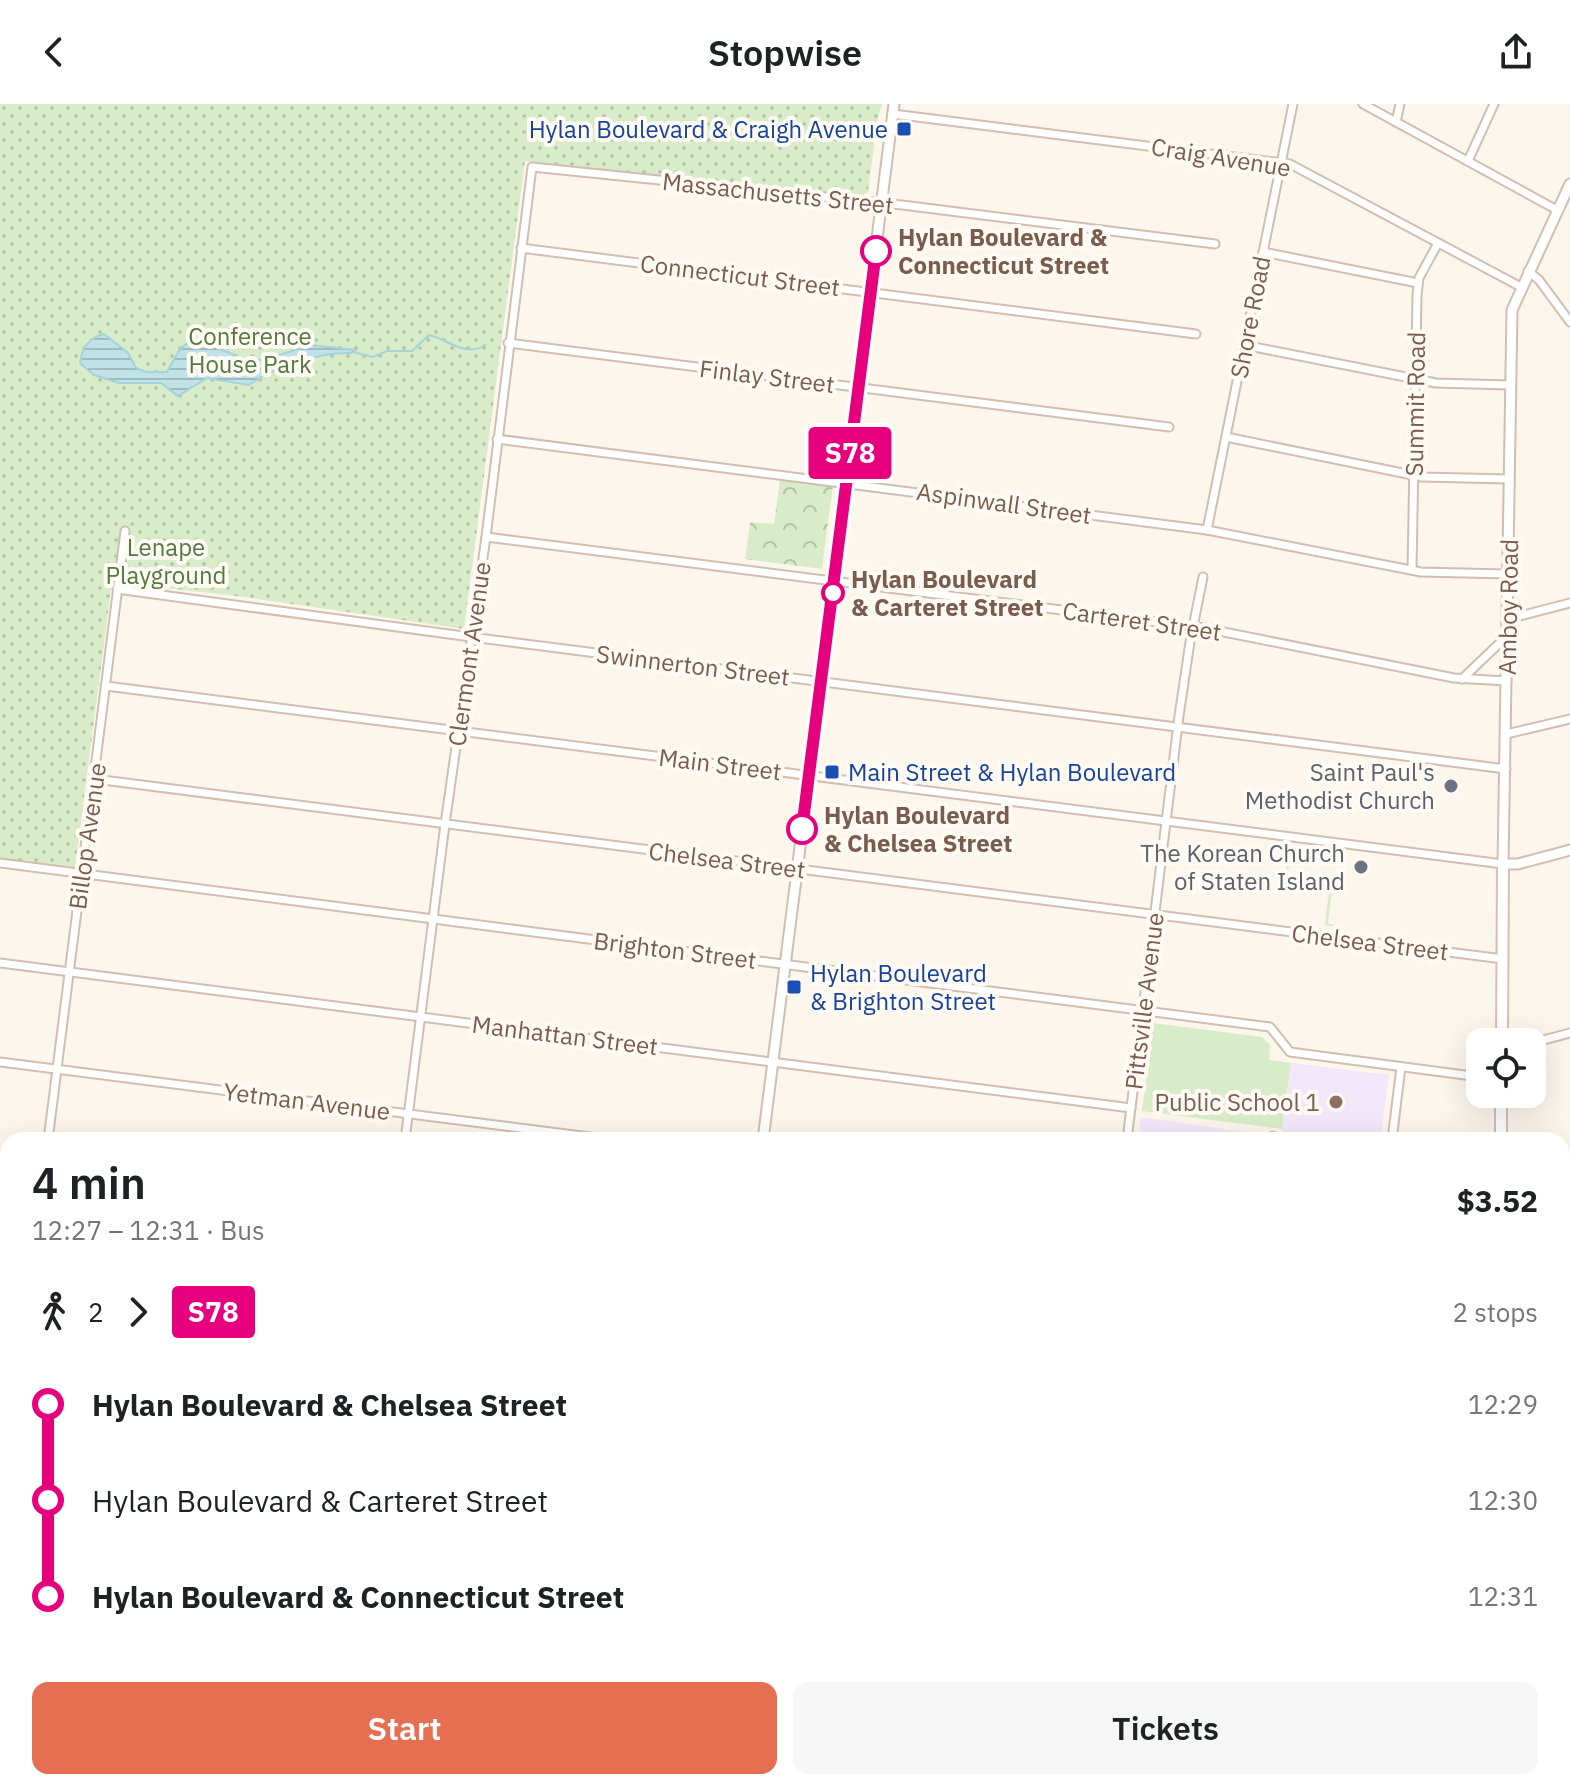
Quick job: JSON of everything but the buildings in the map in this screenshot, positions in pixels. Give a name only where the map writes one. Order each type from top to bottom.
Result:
[{"type":"main road","name":"Amboy Road","points":[[1502,1028],[1503,864]]},
{"type":"main road","points":[[1501,1108],[1501,1132]]},
{"type":"street","name":"Shore Road","points":[[1207,530],[1293,104]]},
{"type":"street","points":[[1363,104],[1557,210]]},
{"type":"street","points":[[1396,122],[1400,104]]},
{"type":"street","points":[[1468,161],[1494,104]]},
{"type":"street","name":"Craig Avenue","points":[[893,109],[1281,162],[1298,167],[1521,287]]},
{"type":"street","points":[[764,1132],[893,109]]},
{"type":"street","name":"Massachusetts Street","points":[[532,167],[882,204],[1215,244]]},
{"type":"street","name":"Clermont Avenue","points":[[406,1132],[532,167]]},
{"type":"street","name":"Amboy Road","points":[[1503,864],[1512,310],[1570,184]]},
{"type":"street","name":"Summit Road","points":[[1412,570],[1418,283],[1438,243]]},
{"type":"street","name":"Connecticut Street","points":[[521,248],[1196,334]]},
{"type":"street","points":[[1263,252],[1418,283]]},
{"type":"street","points":[[1528,271],[1539,280],[1570,322]]},
{"type":"street","name":"Finlay Street","points":[[508,343],[1169,427]]},
{"type":"street","points":[[1244,345],[1447,384],[1510,385]]},
{"type":"street","points":[[1226,437],[1414,476],[1509,479]]},
{"type":"street","name":"Aspinwall Street","points":[[497,439],[1207,530],[1412,570],[1508,574]]},
{"type":"street","name":"Billop Avenue","points":[[49,1132],[125,531]]},
{"type":"street","name":"Carteret Street","points":[[486,537],[1193,627],[1462,679],[1507,681]]},
{"type":"street","name":"Pittsville Avenue","points":[[1128,1132],[1178,726],[1203,577]]},
{"type":"street","name":"Swinnerton Street","points":[[117,589],[1506,769]]},
{"type":"street","points":[[1508,619],[1570,603]]},
{"type":"street","points":[[1462,679],[1508,635]]},
{"type":"street","name":"Main Street","points":[[106,686],[1503,864],[1518,864],[1570,850]]},
{"type":"street","points":[[1506,734],[1570,719]]},
{"type":"street","name":"Chelsea Street","points":[[95,779],[1503,959]]},
{"type":"street","name":"Brighton Street","points":[[0,863],[1270,1027],[1290,1052],[1466,1075]]},
{"type":"street","name":"Manhattan Street","points":[[0,963],[1131,1108]]},
{"type":"street","points":[[1546,1039],[1570,1033]]},
{"type":"street","name":"Yetman Avenue","points":[[0,1062],[551,1132]]},
{"type":"street","points":[[1393,1132],[1401,1067]]},
{"type":"shaded area","name":"Public School 1","points":[[1291,1063],[1389,1075],[1381,1132],[1282,1132]]},
{"type":"shaded area","points":[[1141,1117],[1246,1132],[1139,1132]]},
{"type":"green space","name":"Conference House Park","points":[[0,104],[882,104],[868,192],[858,199],[525,161],[464,629],[244,597],[112,582],[75,868],[0,858]]},
{"type":"green space","points":[[780,479],[833,485],[822,569],[745,559],[750,522],[774,524]]},
{"type":"green space","points":[[1289,848],[1298,849],[1296,859],[1290,860],[1287,876],[1294,877],[1293,882],[1312,882],[1312,885],[1329,887],[1334,874],[1328,923],[1338,927],[1325,925],[1329,890],[1284,884]]},
{"type":"green space","points":[[1153,1023],[1262,1037],[1270,1045],[1269,1060],[1291,1063],[1282,1129],[1142,1111]]},
{"type":"water","points":[[104,334],[128,353],[136,368],[146,372],[167,372],[180,349],[192,340],[244,359],[263,360],[311,345],[355,350],[298,362],[249,385],[207,378],[178,396],[161,383],[119,383],[94,375],[80,363],[81,357],[90,341]]},
{"type":"waterway","points":[[353,352],[373,357],[387,351],[412,351],[429,335],[464,349],[485,345]]},
{"type":"bus line","name":"S78","points":[[802,829],[876,251]]},
{"type":"place","name":"Hylan Boulevard & Craigh Avenue","points":[[904,129]]},
{"type":"place","name":"Hylan Boulevard & Connecticut Street","points":[[876,251]]},
{"type":"place","name":"Hylan Boulevard & Carteret Street","points":[[833,593]]},
{"type":"place","name":"Main Street & Hylan Boulevard","points":[[832,772]]},
{"type":"place","name":"Saint Paul's Methodist Church","points":[[1451,786]]},
{"type":"place","name":"Hylan Boulevard & Chelsea Street","points":[[802,829]]},
{"type":"place","name":"The Korean Church of Staten Island","points":[[1361,867]]},
{"type":"place","name":"Hylan Boulevard & Brighton Street","points":[[794,987]]},
{"type":"place","name":"Public School 1","points":[[1336,1102]]},
{"type":"park label","name":"Lenape Playground","points":[[166,561]]}]
